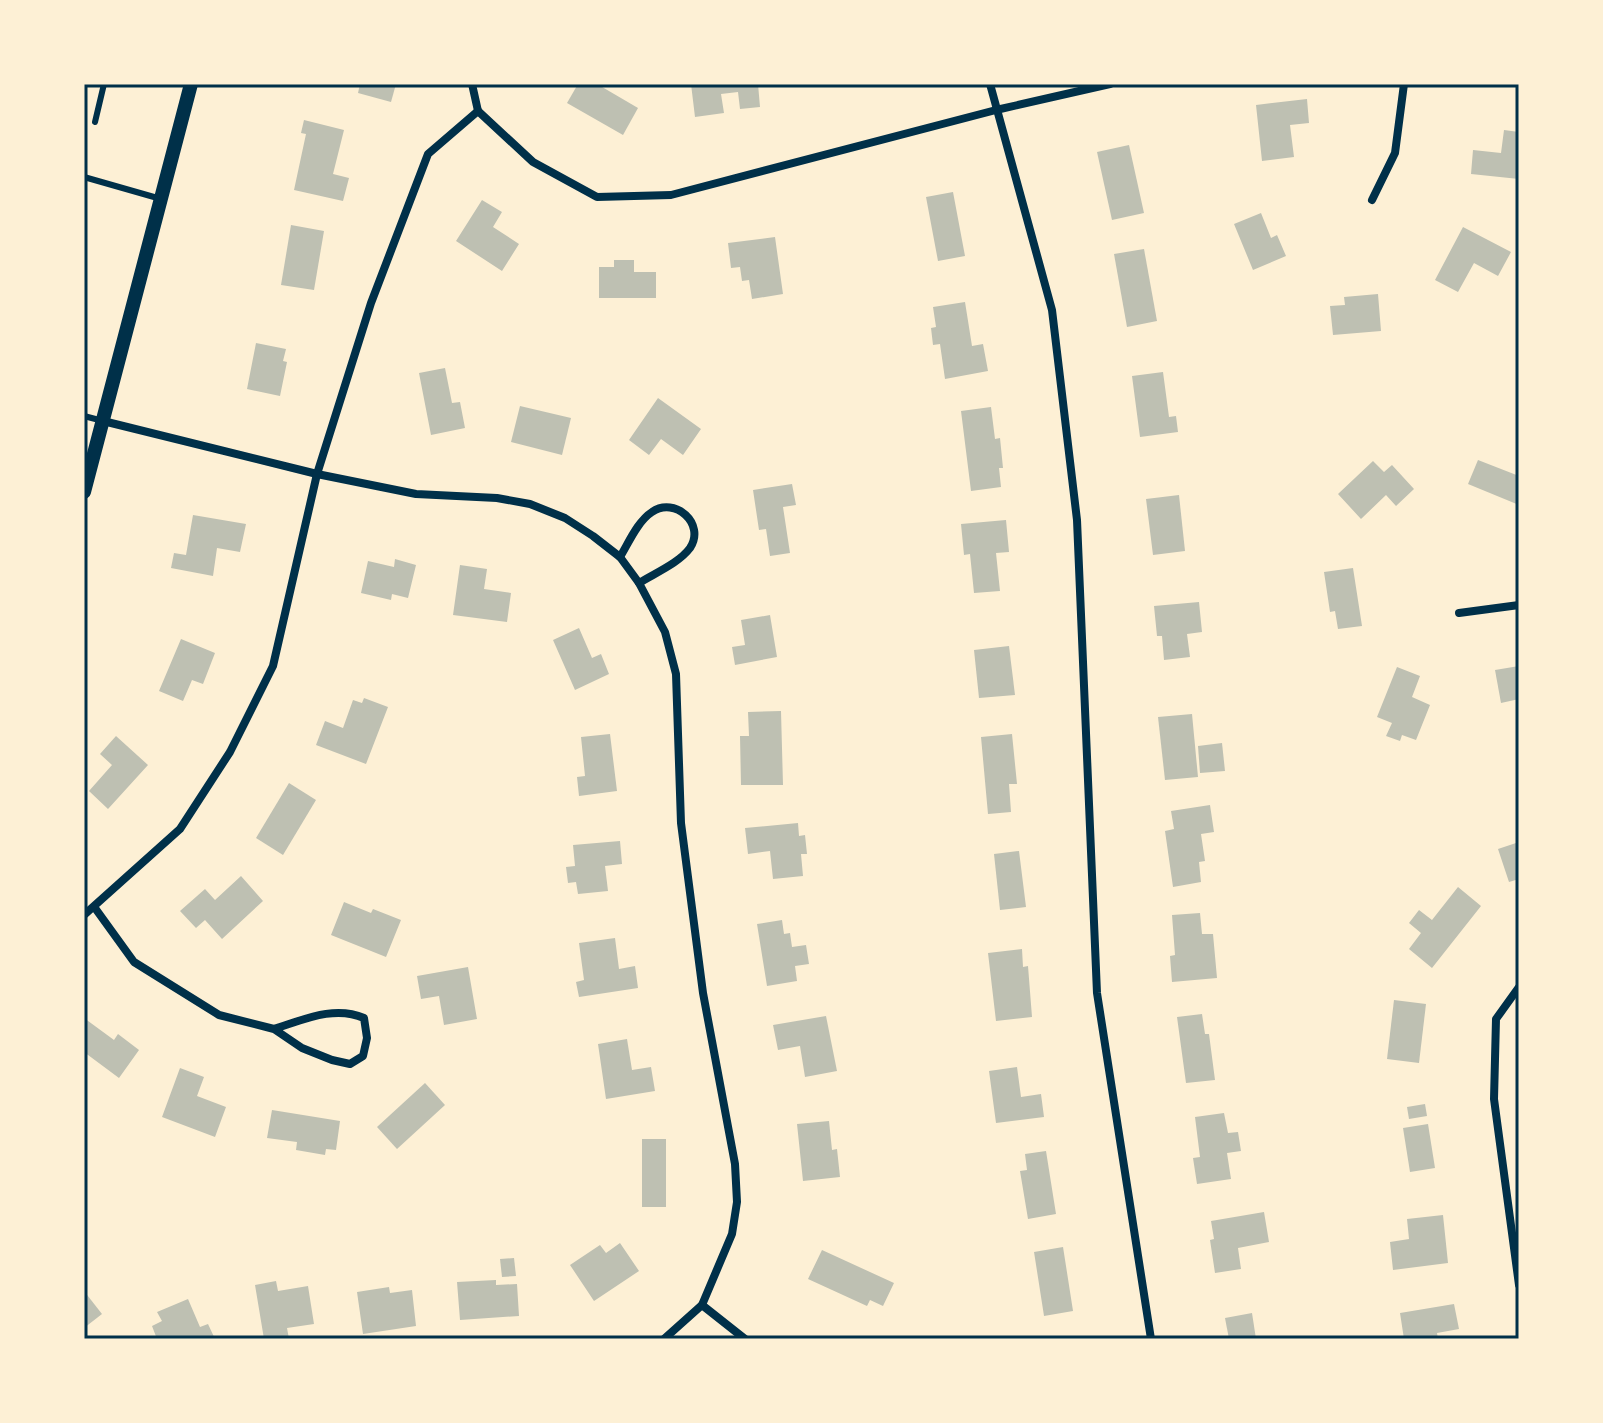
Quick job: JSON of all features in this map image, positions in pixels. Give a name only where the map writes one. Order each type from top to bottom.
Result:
[{"type":"street","points":[[84,492],[191,84]]},
{"type":"street","points":[[472,84],[478,111],[533,162],[597,197],[671,195],[996,110],[1110,84]]},
{"type":"street","points":[[990,84],[1052,310],[1077,520],[1097,993],[1151,1339]]},
{"type":"street","points":[[1372,200],[1395,153],[1404,84]]},
{"type":"street","points":[[84,915],[180,829],[230,752],[273,666],[317,474],[371,303],[428,154],[478,111]]},
{"type":"street","points":[[103,421],[317,474],[416,494],[497,498],[530,504],[565,518],[620,557],[639,583],[665,632],[676,674],[681,823],[703,993],[735,1164],[737,1202],[732,1234],[702,1305],[664,1339]]},
{"type":"street","points":[[620,557],[649,514],[659,507],[671,506],[688,516],[694,529],[693,544],[685,554],[639,583]]},
{"type":"street","points":[[1459,613],[1519,605]]},
{"type":"street","points":[[95,908],[134,962],[219,1015],[274,1029],[302,1048],[350,1064],[363,1056],[367,1038],[364,1018],[353,1013],[334,1012],[274,1029]]},
{"type":"street","points":[[1519,987],[1496,1019],[1494,1099],[1519,1285]]},
{"type":"street","points":[[702,1305],[745,1339]]},
{"type":"lane","points":[[95,122],[104,84]]},
{"type":"lane","points":[[84,177],[161,199]]},
{"type":"lane","points":[[84,416],[103,421]]},
{"type":"building","points":[[360,84],[396,84],[391,102],[358,93]]},
{"type":"building","points":[[578,84],[597,84],[638,108],[623,135],[567,103]]},
{"type":"building","points":[[691,84],[758,84],[760,107],[740,109],[738,92],[721,94],[724,113],[695,117]]},
{"type":"building","points":[[1307,99],[1309,123],[1290,125],[1294,157],[1262,161],[1256,105]]},
{"type":"building","points":[[304,120],[344,130],[333,174],[349,178],[343,201],[294,190],[306,134],[301,133]]},
{"type":"building","points":[[1504,130],[1519,132],[1519,179],[1471,174],[1473,150],[1501,153]]},
{"type":"building","points":[[1129,145],[1144,213],[1112,220],[1097,152]]},
{"type":"building","points":[[953,192],[965,256],[938,261],[926,197]]},
{"type":"building","points":[[482,200],[502,212],[493,227],[519,244],[502,271],[456,241]]},
{"type":"building","points":[[1261,213],[1271,238],[1277,235],[1286,256],[1253,270],[1234,224]]},
{"type":"building","points":[[291,225],[324,231],[314,290],[281,285]]},
{"type":"building","points":[[1463,227],[1511,252],[1498,276],[1474,263],[1458,292],[1435,280]]},
{"type":"building","points":[[775,237],[783,294],[752,299],[749,280],[742,281],[740,267],[731,268],[728,243]]},
{"type":"building","points":[[1144,249],[1157,321],[1127,327],[1114,254]]},
{"type":"building","points":[[614,260],[634,260],[634,272],[656,272],[656,298],[599,298],[599,267],[614,267]]},
{"type":"building","points":[[1378,294],[1381,331],[1333,335],[1330,306],[1345,305],[1344,297]]},
{"type":"building","points":[[965,302],[972,346],[983,344],[988,371],[945,379],[940,344],[933,345],[931,328],[936,327],[933,307]]},
{"type":"building","points":[[256,343],[286,349],[283,361],[287,362],[280,396],[247,389]]},
{"type":"building","points":[[445,368],[452,403],[460,402],[465,428],[431,435],[419,373]]},
{"type":"building","points":[[1163,372],[1169,417],[1176,416],[1178,432],[1140,437],[1132,376]]},
{"type":"building","points":[[658,398],[701,429],[683,455],[661,439],[649,455],[629,440]]},
{"type":"building","points":[[520,406],[571,418],[562,455],[511,442]]},
{"type":"building","points":[[991,407],[995,439],[1000,438],[1001,487],[971,491],[961,411]]},
{"type":"building","points":[[1478,460],[1519,476],[1519,505],[1468,484]]},
{"type":"building","points":[[1373,461],[1384,472],[1392,465],[1414,489],[1396,506],[1386,495],[1361,519],[1338,494]]},
{"type":"building","points":[[792,484],[796,505],[783,507],[790,553],[770,556],[766,529],[759,530],[753,490]]},
{"type":"building","points":[[1179,495],[1185,551],[1153,555],[1146,499]]},
{"type":"building","points":[[193,515],[246,524],[240,552],[217,548],[213,576],[171,568],[174,553],[186,555]]},
{"type":"building","points":[[1006,520],[1009,552],[996,553],[1000,591],[974,593],[970,554],[964,555],[961,524]]},
{"type":"building","points":[[395,559],[416,565],[408,598],[392,594],[391,600],[361,593],[368,561],[394,567]]},
{"type":"building","points":[[460,565],[487,569],[484,589],[511,593],[507,622],[453,615]]},
{"type":"building","points":[[1353,568],[1362,626],[1338,629],[1335,611],[1330,612],[1324,572]]},
{"type":"building","points":[[1199,602],[1202,632],[1187,634],[1190,657],[1164,660],[1162,636],[1157,636],[1154,606]]},
{"type":"building","points":[[770,615],[777,657],[735,665],[732,647],[745,645],[741,620]]},
{"type":"building","points":[[579,628],[592,658],[601,654],[609,674],[575,690],[553,640]]},
{"type":"building","points":[[181,639],[215,653],[203,684],[192,680],[183,701],[159,691]]},
{"type":"building","points":[[1009,646],[1015,695],[979,698],[974,650]]},
{"type":"building","points":[[1519,666],[1519,699],[1501,703],[1495,670]]},
{"type":"building","points":[[1397,667],[1420,676],[1412,697],[1430,705],[1416,740],[1402,735],[1400,741],[1386,736],[1392,723],[1377,717]]},
{"type":"building","points":[[364,698],[388,707],[366,764],[316,745],[325,721],[343,728],[353,700],[362,703]]},
{"type":"building","points":[[781,711],[783,785],[741,785],[740,736],[749,736],[748,712]]},
{"type":"building","points":[[1192,714],[1198,777],[1165,780],[1158,717]]},
{"type":"building","points":[[610,734],[617,791],[579,796],[577,777],[585,776],[581,737]]},
{"type":"building","points":[[1012,734],[1017,784],[1009,784],[1011,812],[988,814],[981,737]]},
{"type":"building","points":[[116,736],[148,765],[108,809],[89,791],[112,765],[100,754]]},
{"type":"building","points":[[1222,743],[1225,771],[1200,773],[1198,746]]},
{"type":"building","points":[[289,783],[316,800],[283,855],[256,838]]},
{"type":"building","points":[[1210,805],[1214,832],[1201,834],[1205,861],[1199,862],[1201,882],[1173,887],[1165,831],[1174,829],[1171,811]]},
{"type":"building","points":[[798,823],[799,836],[805,835],[807,854],[801,854],[803,876],[773,879],[770,851],[748,854],[745,828]]},
{"type":"building","points":[[620,841],[622,864],[605,866],[608,891],[578,894],[576,882],[568,883],[566,867],[575,866],[573,845]]},
{"type":"building","points":[[1519,842],[1519,879],[1509,882],[1498,849]]},
{"type":"building","points":[[1019,851],[1026,907],[1000,910],[994,854]]},
{"type":"building","points":[[241,876],[263,901],[222,939],[205,920],[196,928],[180,911],[205,889],[215,900]]},
{"type":"building","points":[[1458,887],[1481,906],[1432,968],[1409,949],[1421,933],[1409,923],[1419,910],[1432,920]]},
{"type":"building","points":[[344,902],[401,920],[386,957],[331,935]]},
{"type":"building","points":[[1200,913],[1202,934],[1213,934],[1217,978],[1172,982],[1170,956],[1175,955],[1172,915]]},
{"type":"building","points":[[782,920],[784,934],[790,933],[792,947],[806,945],[809,964],[795,966],[797,981],[767,986],[757,924]]},
{"type":"building","points":[[615,938],[619,969],[635,966],[638,988],[579,997],[576,982],[584,980],[579,943]]},
{"type":"building","points":[[1022,949],[1023,967],[1028,966],[1032,1017],[996,1021],[988,953]]},
{"type":"building","points":[[468,967],[477,1019],[444,1025],[439,996],[421,999],[417,976]]},
{"type":"building","points":[[1394,1000],[1426,1004],[1419,1063],[1387,1059]]},
{"type":"building","points":[[1202,1014],[1205,1034],[1209,1034],[1215,1080],[1186,1083],[1177,1017]]},
{"type":"building","points":[[826,1016],[837,1071],[805,1077],[800,1046],[778,1050],[773,1025]]},
{"type":"building","points":[[84,1018],[114,1040],[118,1034],[139,1050],[119,1078],[84,1052]]},
{"type":"building","points":[[627,1039],[632,1070],[651,1067],[655,1091],[606,1099],[598,1044]]},
{"type":"building","points":[[1017,1067],[1021,1097],[1041,1094],[1044,1117],[996,1123],[989,1071]]},
{"type":"building","points":[[180,1068],[204,1077],[197,1096],[226,1107],[215,1137],[162,1117]]},
{"type":"building","points":[[425,1083],[445,1105],[397,1149],[377,1127]]},
{"type":"building","points":[[1425,1104],[1427,1116],[1409,1119],[1407,1107]]},
{"type":"building","points":[[272,1110],[340,1121],[336,1150],[326,1149],[325,1155],[296,1150],[297,1142],[267,1138]]},
{"type":"building","points":[[1224,1113],[1228,1133],[1238,1132],[1241,1151],[1227,1153],[1231,1179],[1197,1184],[1193,1158],[1200,1157],[1195,1117]]},
{"type":"building","points":[[829,1121],[832,1150],[837,1149],[840,1177],[803,1181],[797,1124]]},
{"type":"building","points":[[1428,1124],[1435,1168],[1410,1172],[1403,1128]]},
{"type":"building","points":[[642,1139],[666,1139],[666,1207],[642,1207]]},
{"type":"building","points":[[1046,1151],[1056,1214],[1028,1219],[1020,1171],[1027,1170],[1025,1154]]},
{"type":"building","points":[[1264,1212],[1269,1242],[1238,1248],[1241,1269],[1215,1273],[1210,1240],[1214,1239],[1211,1221]]},
{"type":"building","points":[[1443,1215],[1448,1263],[1393,1270],[1390,1242],[1409,1239],[1407,1219]]},
{"type":"building","points":[[620,1243],[639,1271],[594,1301],[570,1265],[600,1245],[606,1253]]},
{"type":"building","points":[[1063,1247],[1073,1311],[1044,1316],[1034,1252]]},
{"type":"building","points":[[822,1250],[894,1283],[883,1306],[870,1300],[867,1306],[808,1279]]},
{"type":"building","points":[[514,1258],[516,1276],[502,1277],[500,1259]]},
{"type":"building","points":[[496,1280],[496,1285],[517,1284],[519,1316],[460,1320],[457,1282]]},
{"type":"building","points":[[276,1281],[278,1291],[308,1286],[314,1324],[287,1328],[289,1339],[264,1339],[255,1285]]},
{"type":"building","points":[[389,1287],[390,1293],[412,1290],[416,1326],[363,1334],[357,1292]]},
{"type":"building","points":[[84,1291],[102,1314],[84,1328]]},
{"type":"building","points":[[188,1299],[200,1327],[208,1324],[215,1339],[157,1339],[152,1326],[162,1321],[157,1312]]},
{"type":"building","points":[[1454,1304],[1459,1329],[1437,1333],[1438,1339],[1404,1339],[1400,1313]]},
{"type":"building","points":[[1252,1313],[1256,1339],[1229,1339],[1225,1318]]}]
